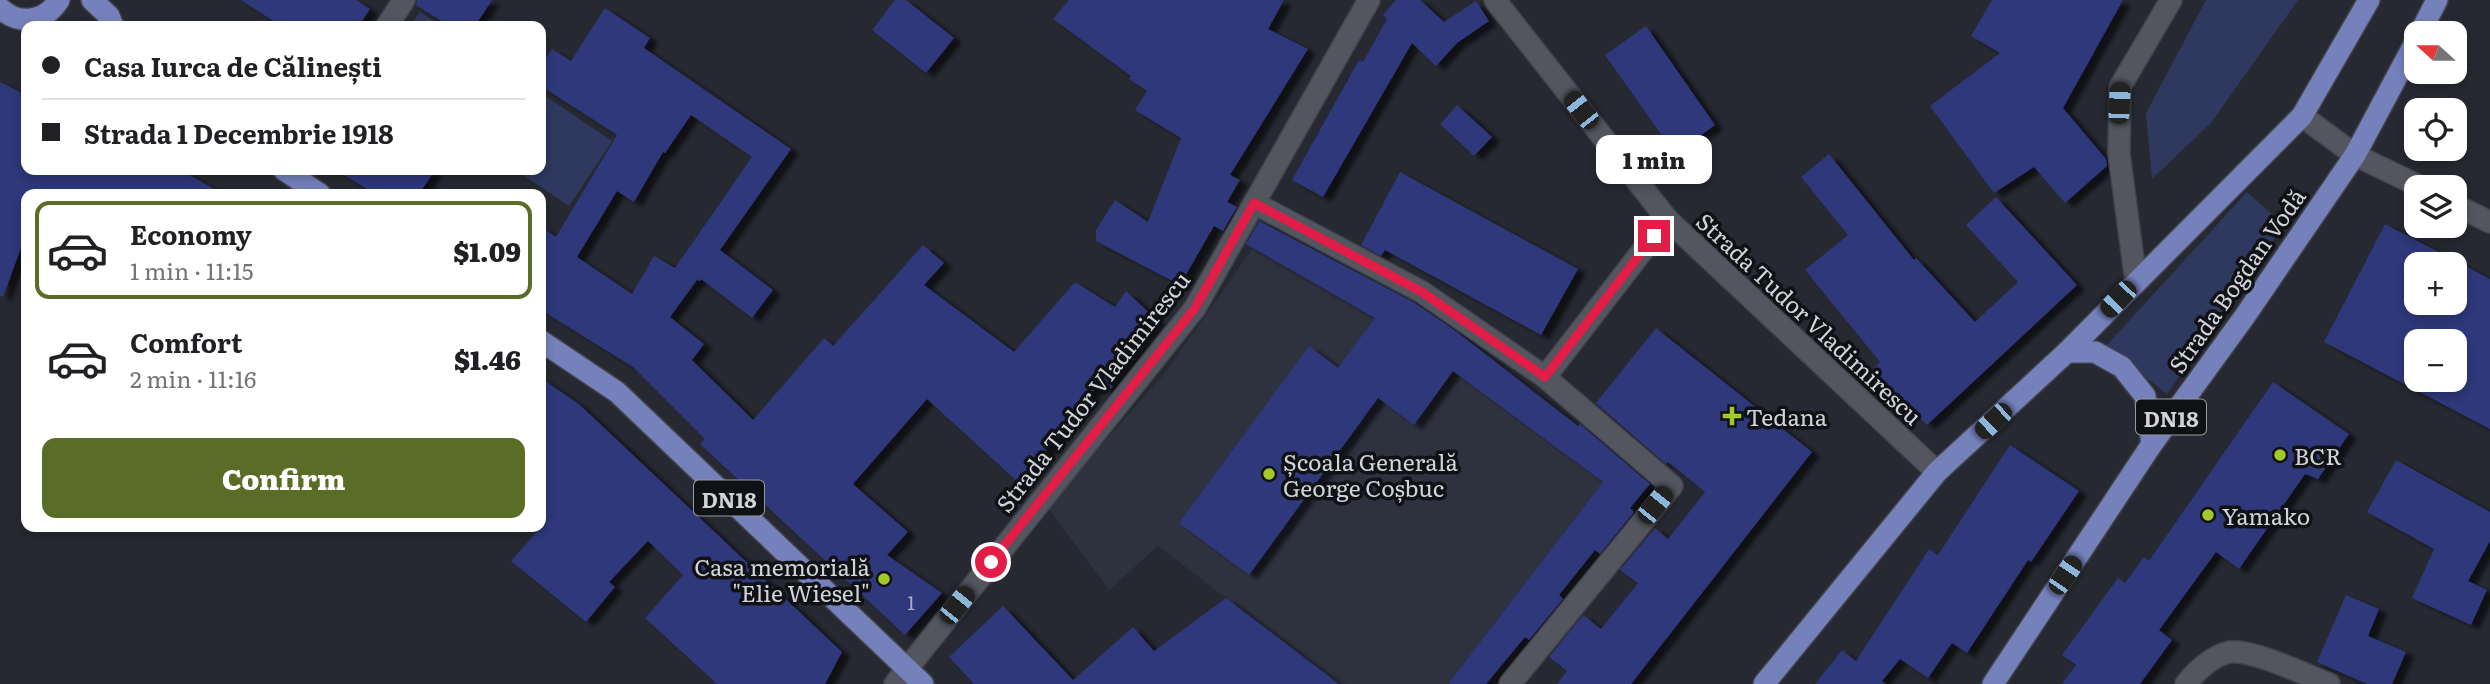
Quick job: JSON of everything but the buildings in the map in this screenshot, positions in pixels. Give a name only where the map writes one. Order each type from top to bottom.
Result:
[{"type":"main road","points":[[32,21],[52,11],[60,0]]},
{"type":"main road","points":[[92,0],[111,21]]},
{"type":"main road","points":[[1764,684],[1937,472],[2067,352],[2302,116],[2369,0]]},
{"type":"main road","points":[[2426,21],[2437,0]]},
{"type":"main road","points":[[0,8],[23,21]]},
{"type":"main road","name":"Strada Bogdan Vodă","points":[[1993,684],[2152,444],[2245,316],[2356,155],[2404,63]]},
{"type":"main road","points":[[294,175],[313,189]]},
{"type":"main road","name":"DN18","points":[[546,344],[617,392],[901,676],[923,684]]},
{"type":"main road","points":[[2067,352],[2095,352],[2122,367],[2146,396],[2152,444]]},
{"type":"street","points":[[390,21],[404,0]]},
{"type":"street","name":"Strada Tudor Vladimirescu","points":[[901,676],[1195,308],[1369,0]]},
{"type":"street","name":"Strada Tudor Vladimirescu","points":[[1495,0],[1667,219],[1937,472]]},
{"type":"street","points":[[2136,282],[2119,154],[2120,87],[2171,0]]},
{"type":"street","points":[[2302,116],[2356,155],[2404,179]]},
{"type":"street","points":[[1254,203],[1422,292],[1545,377],[1672,485],[1510,684]]},
{"type":"street","points":[[2467,211],[2490,222]]},
{"type":"street","points":[[1545,377],[1667,219]]},
{"type":"street","points":[[2186,684],[2198,668],[2230,652],[2263,657],[2329,684]]},
{"type":"shaded area","points":[[2206,0],[2298,0],[2211,123],[2152,179],[2146,113]]},
{"type":"shaded area","points":[[420,12],[434,21],[414,21]]},
{"type":"shaded area","points":[[546,96],[612,141],[569,206],[523,175],[546,175]]},
{"type":"shaded area","points":[[2247,192],[2284,225],[2167,394],[2106,346]]},
{"type":"shaded area","points":[[1253,248],[1403,333],[1603,482],[1448,684],[1339,684],[1158,546],[1109,590],[1047,507],[1165,373]]},
{"type":"place","name":"Tedana","points":[[1732,416]]},
{"type":"place","name":"BCR","points":[[2280,455]]},
{"type":"place","name":"Școala Generală George Coșbuc","points":[[1269,474]]},
{"type":"place","name":"Yamako","points":[[2208,515]]},
{"type":"place","name":"Casa memorială \"Elie Wiesel\"","points":[[884,579]]},
{"type":"route","points":[[991,562],[1195,308],[1254,203],[1422,292],[1545,377],[1654,236]]}]
